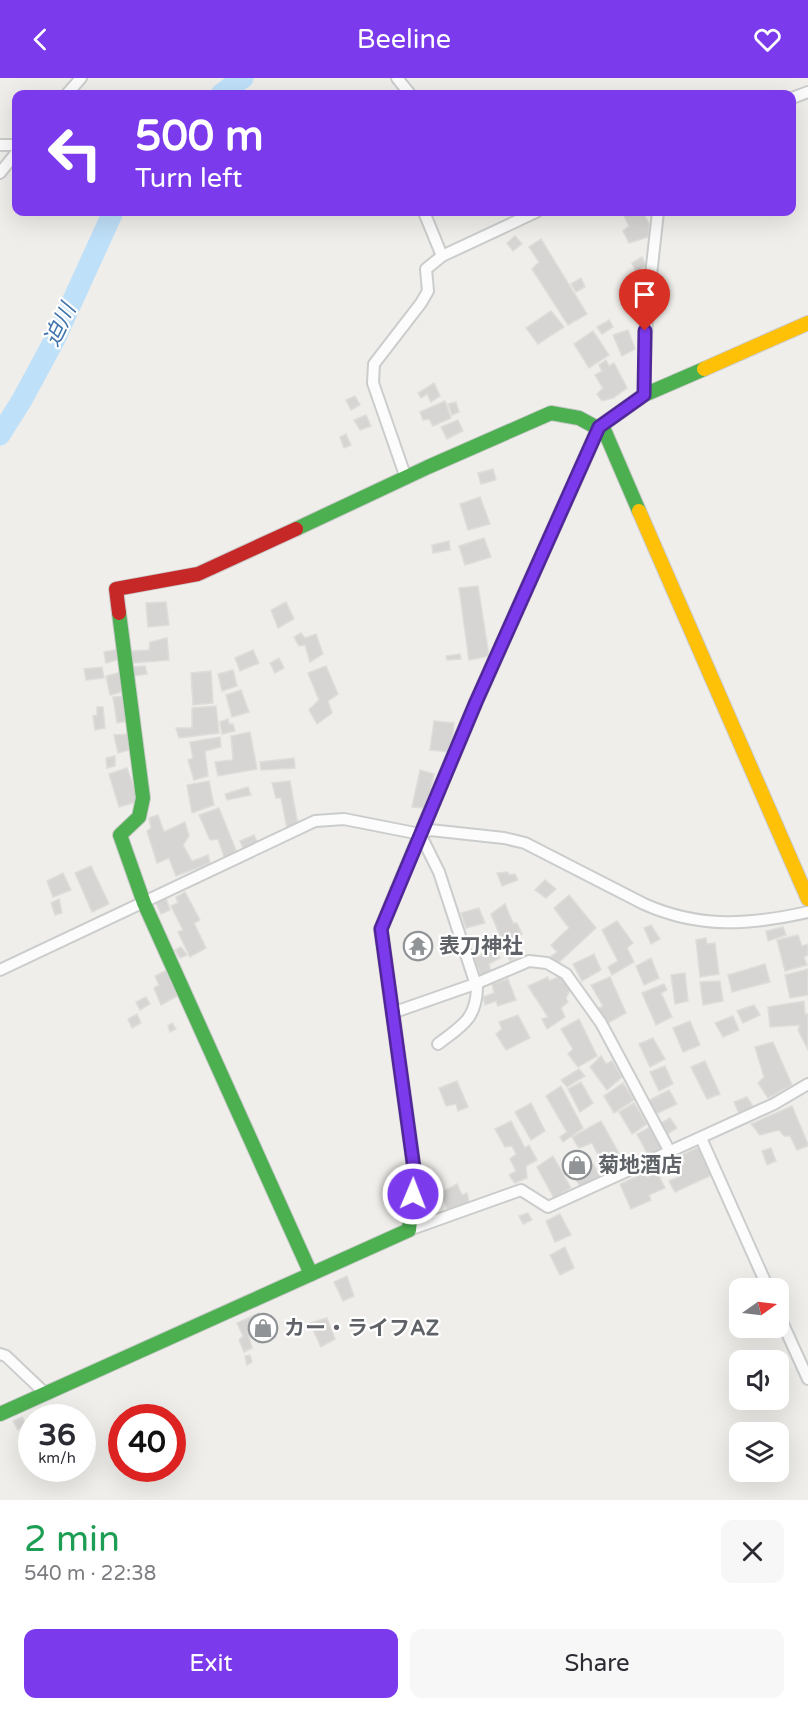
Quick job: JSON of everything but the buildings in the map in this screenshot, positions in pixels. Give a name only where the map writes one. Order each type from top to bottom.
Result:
[{"type":"street","points":[[70,90],[81,78]]},
{"type":"street","points":[[397,78],[407,90]]},
{"type":"street","points":[[0,173],[12,158]]},
{"type":"street","points":[[426,216],[442,256]]},
{"type":"street","points":[[406,478],[373,383],[374,364],[428,291],[426,268],[442,256],[527,216]]},
{"type":"street","points":[[644,395],[647,311],[658,216]]},
{"type":"street","points":[[409,1230],[415,1176],[381,929],[481,691],[599,427],[644,395],[808,323]]},
{"type":"street","points":[[311,1274],[144,903],[120,835],[139,817],[143,798],[116,589],[198,574],[551,413],[561,412],[599,427],[605,432],[808,899]]},
{"type":"street","points":[[0,970],[315,821],[344,819],[420,834],[430,830],[504,838],[525,843],[644,904],[663,912],[697,921],[733,923],[808,912]]},
{"type":"street","points":[[420,834],[439,872],[475,984],[476,1005],[465,1023],[438,1044]]},
{"type":"street","points":[[393,1013],[475,984],[529,961],[547,963],[566,975],[601,1023],[670,1152]]},
{"type":"street","points":[[0,1414],[409,1230],[521,1190],[548,1207],[774,1104],[808,1084]]},
{"type":"street","points":[[701,1138],[764,1278]]},
{"type":"street","points":[[789,1336],[808,1378]]},
{"type":"street","points":[[0,1354],[6,1356],[46,1394]]},
{"type":"waterway","name":"迫川","points":[[226,90],[243,78]]},
{"type":"waterway","name":"迫川","points":[[0,435],[56,337],[111,216]]},
{"type":"traffic: fast","points":[[397,890],[476,702],[599,427],[644,395],[704,369]]},
{"type":"traffic: fast","points":[[296,529],[551,413],[579,418],[605,432],[639,511]]},
{"type":"traffic: fast","points":[[119,613],[143,798],[139,817],[120,835],[144,903],[311,1274]]},
{"type":"traffic: fast","points":[[0,1414],[409,1230],[415,1176],[405,1103]]},
{"type":"traffic: slow","points":[[704,369],[808,323]]},
{"type":"traffic: slow","points":[[639,511],[808,899]]},
{"type":"traffic: jam","points":[[119,613],[116,589],[198,574],[296,529]]},
{"type":"traffic: jam","points":[[397,890],[381,929],[405,1103]]},
{"type":"place","name":"表刀神社","points":[[418,946]]},
{"type":"place","name":"菊地酒店","points":[[577,1165]]},
{"type":"place","name":"カー・ライフAZ","points":[[263,1328]]},
{"type":"route","points":[[413,1194],[415,1176],[381,929],[476,702],[599,427],[644,395],[645,331]]}]
